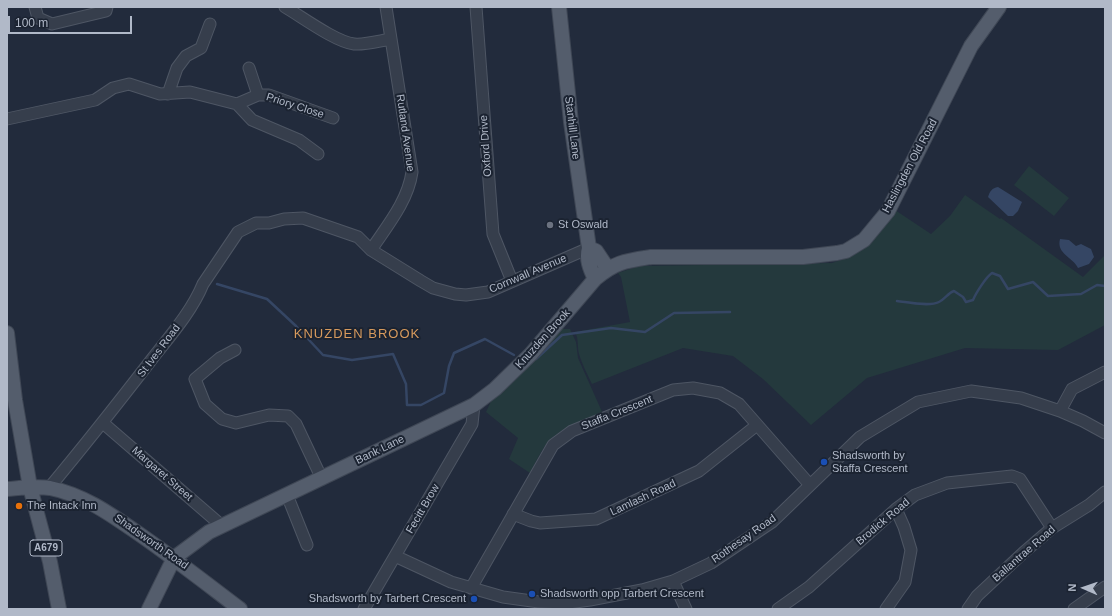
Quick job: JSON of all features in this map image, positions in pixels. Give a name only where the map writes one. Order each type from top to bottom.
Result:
[{"type":"main road","name":"Stanhill Lane","points":[[559,7],[571,122],[589,248],[587,255],[595,280]]},
{"type":"main road","name":"Haslingden Old Road","points":[[608,268],[622,262],[651,256],[803,257],[846,251],[864,240],[888,211],[971,46],[999,7]]},
{"type":"main road","points":[[589,248],[596,251],[608,268]]},
{"type":"main road","name":"Knuzden Brook","points":[[474,405],[495,389],[531,354],[595,280],[608,268]]},
{"type":"main road","name":"A679","points":[[7,333],[11,400],[30,487],[50,562],[59,609]]},
{"type":"main road","name":"Bank Lane","points":[[149,609],[174,558],[209,532],[474,405]]},
{"type":"main road","name":"Shadsworth Road","points":[[7,489],[30,487],[49,488],[71,494],[102,508],[174,558],[240,609]]},
{"type":"street","points":[[35,7],[38,18],[52,24],[106,12],[107,7]]},
{"type":"street","points":[[285,7],[335,37],[349,43],[361,44],[391,39]]},
{"type":"street","name":"Rutland Avenue","points":[[372,250],[400,206],[411,182],[412,172],[412,163],[386,7]]},
{"type":"street","name":"Oxford Drive","points":[[476,7],[493,234],[512,281]]},
{"type":"street","points":[[168,94],[176,68],[186,56],[201,48],[210,24]]},
{"type":"street","name":"Priory Close","points":[[249,68],[258,95]]},
{"type":"street","points":[[7,119],[95,100],[113,88],[129,84],[160,94],[190,92],[237,104],[252,120],[299,140],[318,154]]},
{"type":"street","name":"Priory Close","points":[[237,104],[258,95],[269,96],[333,118]]},
{"type":"street","name":"Cornwall Avenue","points":[[269,223],[284,219],[303,218],[358,237],[372,250],[421,281],[446,292],[466,295],[478,294],[500,287],[589,248]]},
{"type":"street","name":"St Ives Road","points":[[49,488],[103,423],[178,325],[201,291],[203,284],[238,232],[256,223],[269,223]]},
{"type":"street","points":[[234,350],[220,358],[194,379],[205,404],[222,419],[236,423],[269,415],[288,416],[296,424],[322,479]]},
{"type":"street","points":[[1060,411],[1072,389],[1105,372]]},
{"type":"street","name":"Staffa Crescent","points":[[471,588],[553,445],[572,431],[673,390],[693,388],[720,393],[739,404],[810,485]]},
{"type":"street","name":"Rothesay Road","points":[[395,556],[451,582],[503,598],[538,605],[590,600],[642,590],[673,581],[711,563],[772,522],[860,437],[918,402],[972,391],[1021,398],[1060,411],[1105,433]]},
{"type":"street","name":"Fecitt Brow","points":[[364,609],[472,424],[474,405]]},
{"type":"street","name":"Margaret Street","points":[[103,423],[221,525]]},
{"type":"street","name":"Lamlash Road","points":[[513,514],[540,523],[596,519],[699,471],[757,424]]},
{"type":"street","name":"Brodick Road","points":[[778,609],[809,587],[896,509],[915,495],[947,483],[1012,476],[1020,479],[1052,528]]},
{"type":"street","name":"Ballantrae Road","points":[[968,609],[977,596],[1052,528],[1089,505],[1105,492]]},
{"type":"street","points":[[287,495],[307,545]]},
{"type":"street","points":[[886,609],[905,582],[911,550],[896,509]]},
{"type":"street","points":[[673,581],[686,609]]},
{"type":"street","points":[[1074,609],[1105,587]]},
{"type":"green space","points":[[1029,166],[1069,198],[1054,216],[1014,185]]},
{"type":"green space","points":[[965,195],[1000,219],[1001,218],[1083,277],[1105,255],[1105,325],[1058,350],[965,348],[867,378],[811,425],[763,379],[733,356],[683,348],[592,384],[586,373],[579,354],[575,332],[630,322],[621,277],[618,273],[639,266],[832,263],[852,256],[874,237],[895,210],[931,234],[950,216]]},
{"type":"green space","points":[[562,329],[570,329],[576,342],[578,358],[603,414],[573,425],[552,438],[538,457],[530,473],[509,459],[518,438],[486,412],[494,395]]},
{"type":"water","points":[[998,187],[1022,202],[1018,211],[1013,216],[1008,216],[988,197],[994,188]]},
{"type":"water","points":[[1060,239],[1069,240],[1076,246],[1081,244],[1091,249],[1094,257],[1089,264],[1078,268],[1060,248]]},
{"type":"waterway","name":"Knuzden Brook","points":[[897,301],[930,304],[941,301],[954,291],[963,297],[966,302],[973,300],[981,285],[992,273],[1000,276],[1008,289],[1033,282],[1048,296],[1081,294],[1097,285],[1105,286]]},
{"type":"waterway","name":"Knuzden Brook","points":[[217,284],[267,299],[296,326],[323,355],[352,360],[393,354],[406,384],[407,405],[421,405],[444,393],[449,366],[454,353],[485,339],[514,355]]},
{"type":"waterway","name":"Knuzden Brook","points":[[536,359],[562,335],[611,328],[645,332],[674,313],[730,312]]},
{"type":"place","name":"St Oswald","points":[[550,225]]},
{"type":"place","name":"Shadsworth by Staffa Crescent","points":[[824,462]]},
{"type":"place","name":"The Intack Inn","points":[[19,506]]},
{"type":"place","name":"Shadsworth opp Tarbert Crescent","points":[[532,594]]},
{"type":"place","name":"Shadsworth by Tarbert Crescent","points":[[474,599]]},
{"type":"district","name":"KNUZDEN BROOK","points":[[357,334]]}]
